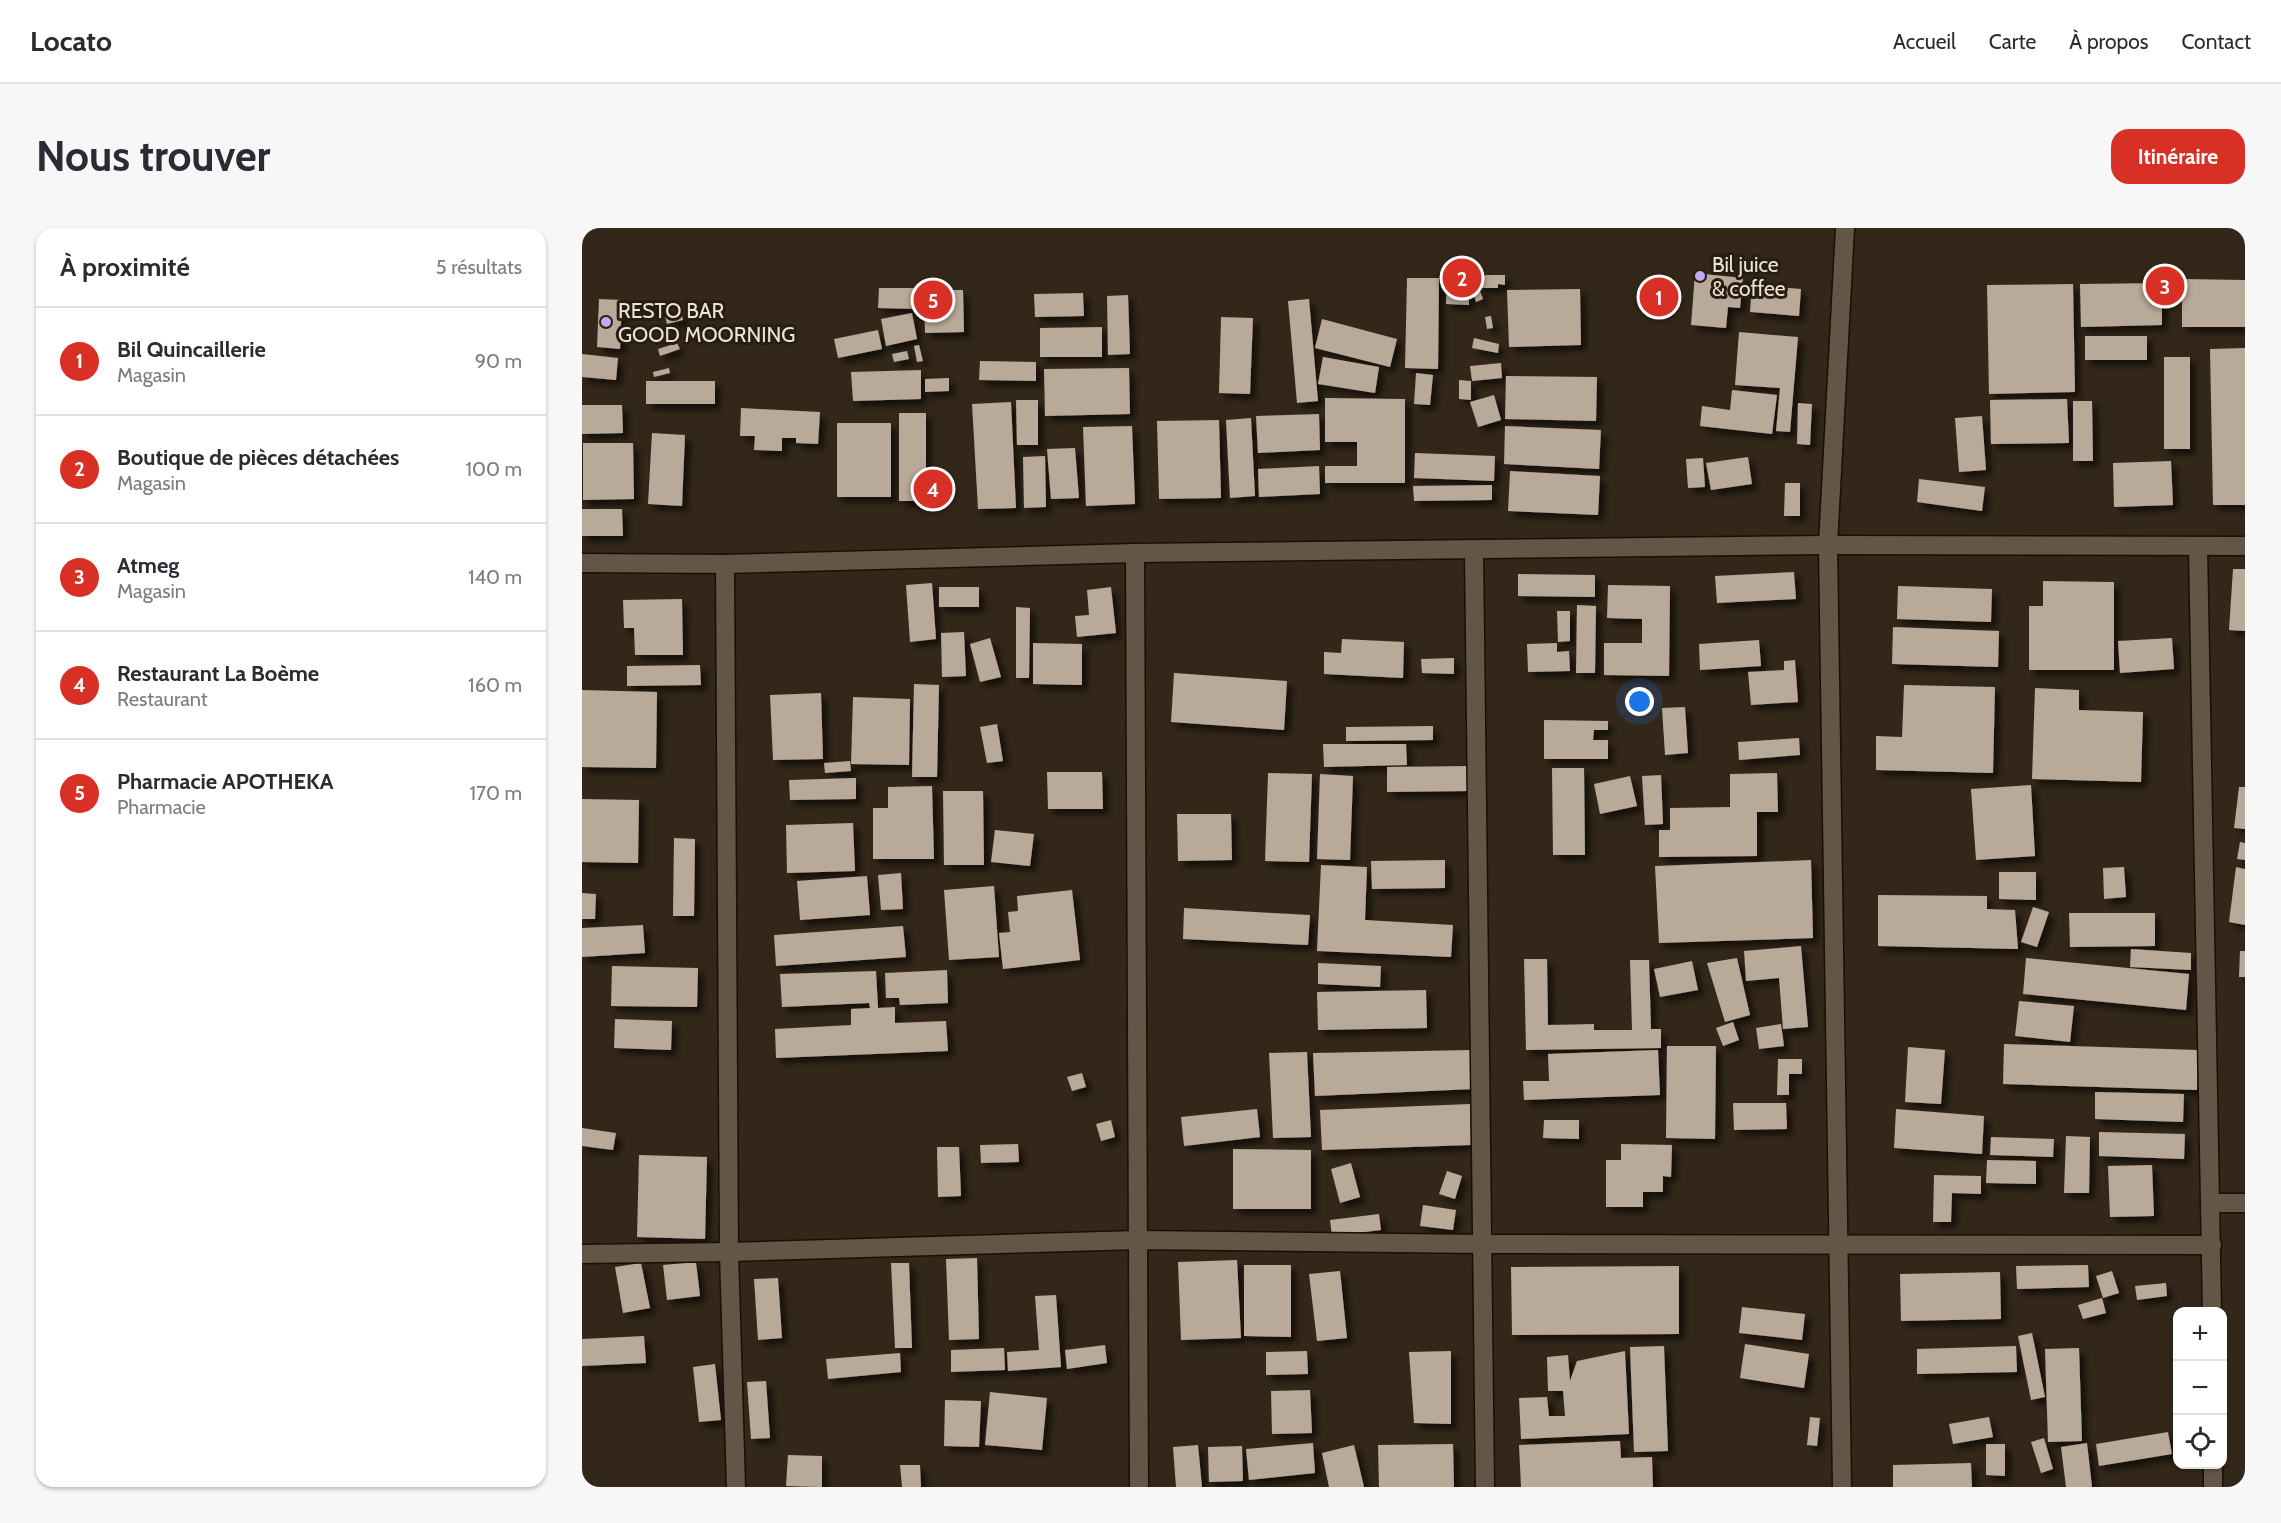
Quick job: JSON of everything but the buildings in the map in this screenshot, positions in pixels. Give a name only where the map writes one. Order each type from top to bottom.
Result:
[{"type":"street","points":[[1842,1487],[1828,546],[1845,228]]},
{"type":"street","points":[[582,563],[725,564],[1135,554],[1828,546],[2245,546]]},
{"type":"street","points":[[2198,546],[2212,1203],[2212,1307]]},
{"type":"street","points":[[1474,551],[1485,1487]]},
{"type":"street","points":[[1135,554],[1139,1487]]},
{"type":"street","points":[[725,564],[729,1252],[736,1487]]},
{"type":"street","points":[[2212,1203],[2245,1203]]},
{"type":"street","points":[[582,1254],[729,1252],[1138,1239],[1481,1244],[2212,1245]]},
{"type":"street","points":[[2213,1469],[2213,1487]]},
{"type":"place","name":"Bil juice & coffee","points":[[1700,276]]},
{"type":"place","name":"Boutique de pièces détachées","points":[[1462,278]]},
{"type":"place","name":"Atmeg","points":[[2165,286]]},
{"type":"place","name":"Bil Quincaillerie","points":[[1659,297]]},
{"type":"place","name":"Pharmacie APOTHEKA","points":[[933,300]]},
{"type":"place","name":"RESTO BAR GOOD MOORNING","points":[[606,322]]},
{"type":"place","name":"Restaurant La Boème","points":[[933,489]]}]
